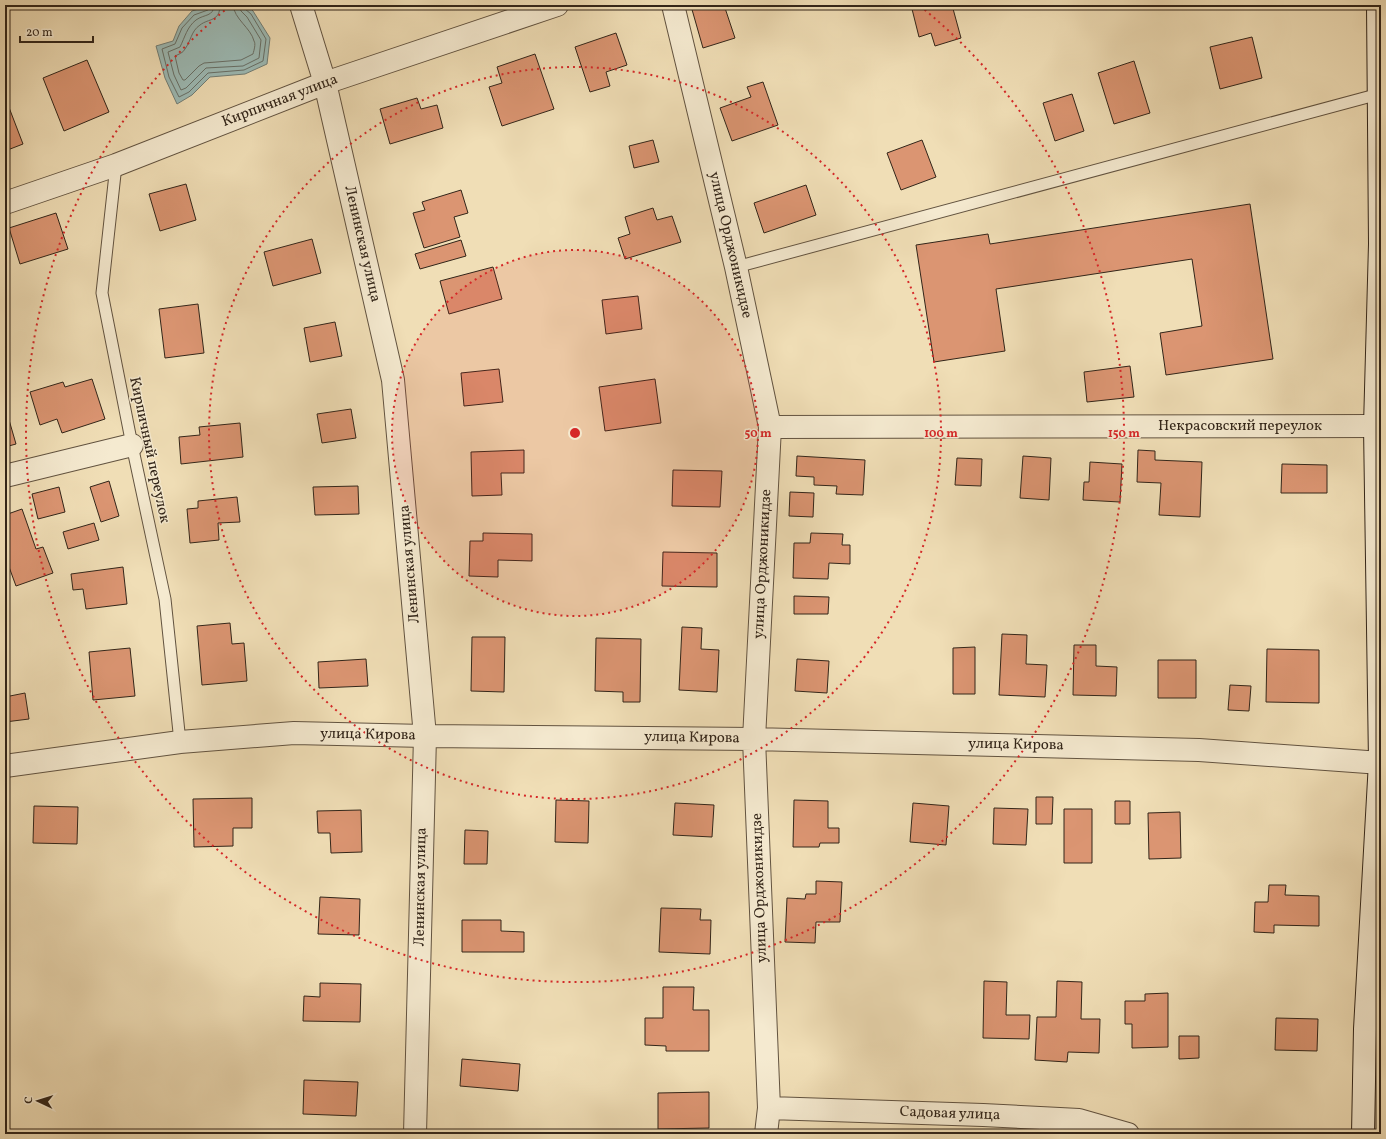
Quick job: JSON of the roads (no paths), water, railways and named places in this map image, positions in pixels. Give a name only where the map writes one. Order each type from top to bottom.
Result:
[{"type":"street","name":"Ленинская улица","points":[[301,5],[325,83],[393,380],[425,736],[415,1134]]},
{"type":"street","name":"Кирпичная улица","points":[[5,203],[116,165],[325,83],[557,5]]},
{"type":"street","name":"улица Орджоникидзе","points":[[673,5],[736,267],[770,427],[754,739],[769,1108],[766,1134]]},
{"type":"street","points":[[1363,1134],[1365,1029],[1380,763],[1375,426],[1380,244],[1378,5]]},
{"type":"street","name":"Некрасовский переулок","points":[[770,427],[1375,426]]},
{"type":"street","points":[[5,476],[132,445]]},
{"type":"street","name":"улица Кирова","points":[[5,766],[180,742],[294,733],[425,736],[754,739],[1199,750],[1380,763]]},
{"type":"street","name":"Садовая улица","points":[[769,1108],[983,1115],[1079,1120],[1128,1134]]},
{"type":"lane","points":[[736,267],[1378,94]]},
{"type":"lane","name":"Кирпичный переулок","points":[[116,165],[102,294],[165,599],[180,742]]},
{"type":"water","points":[[211,5],[247,5],[253,11],[270,38],[267,64],[245,74],[210,77],[192,95],[177,104],[165,78],[156,46],[173,41],[179,26],[192,11]]}]
